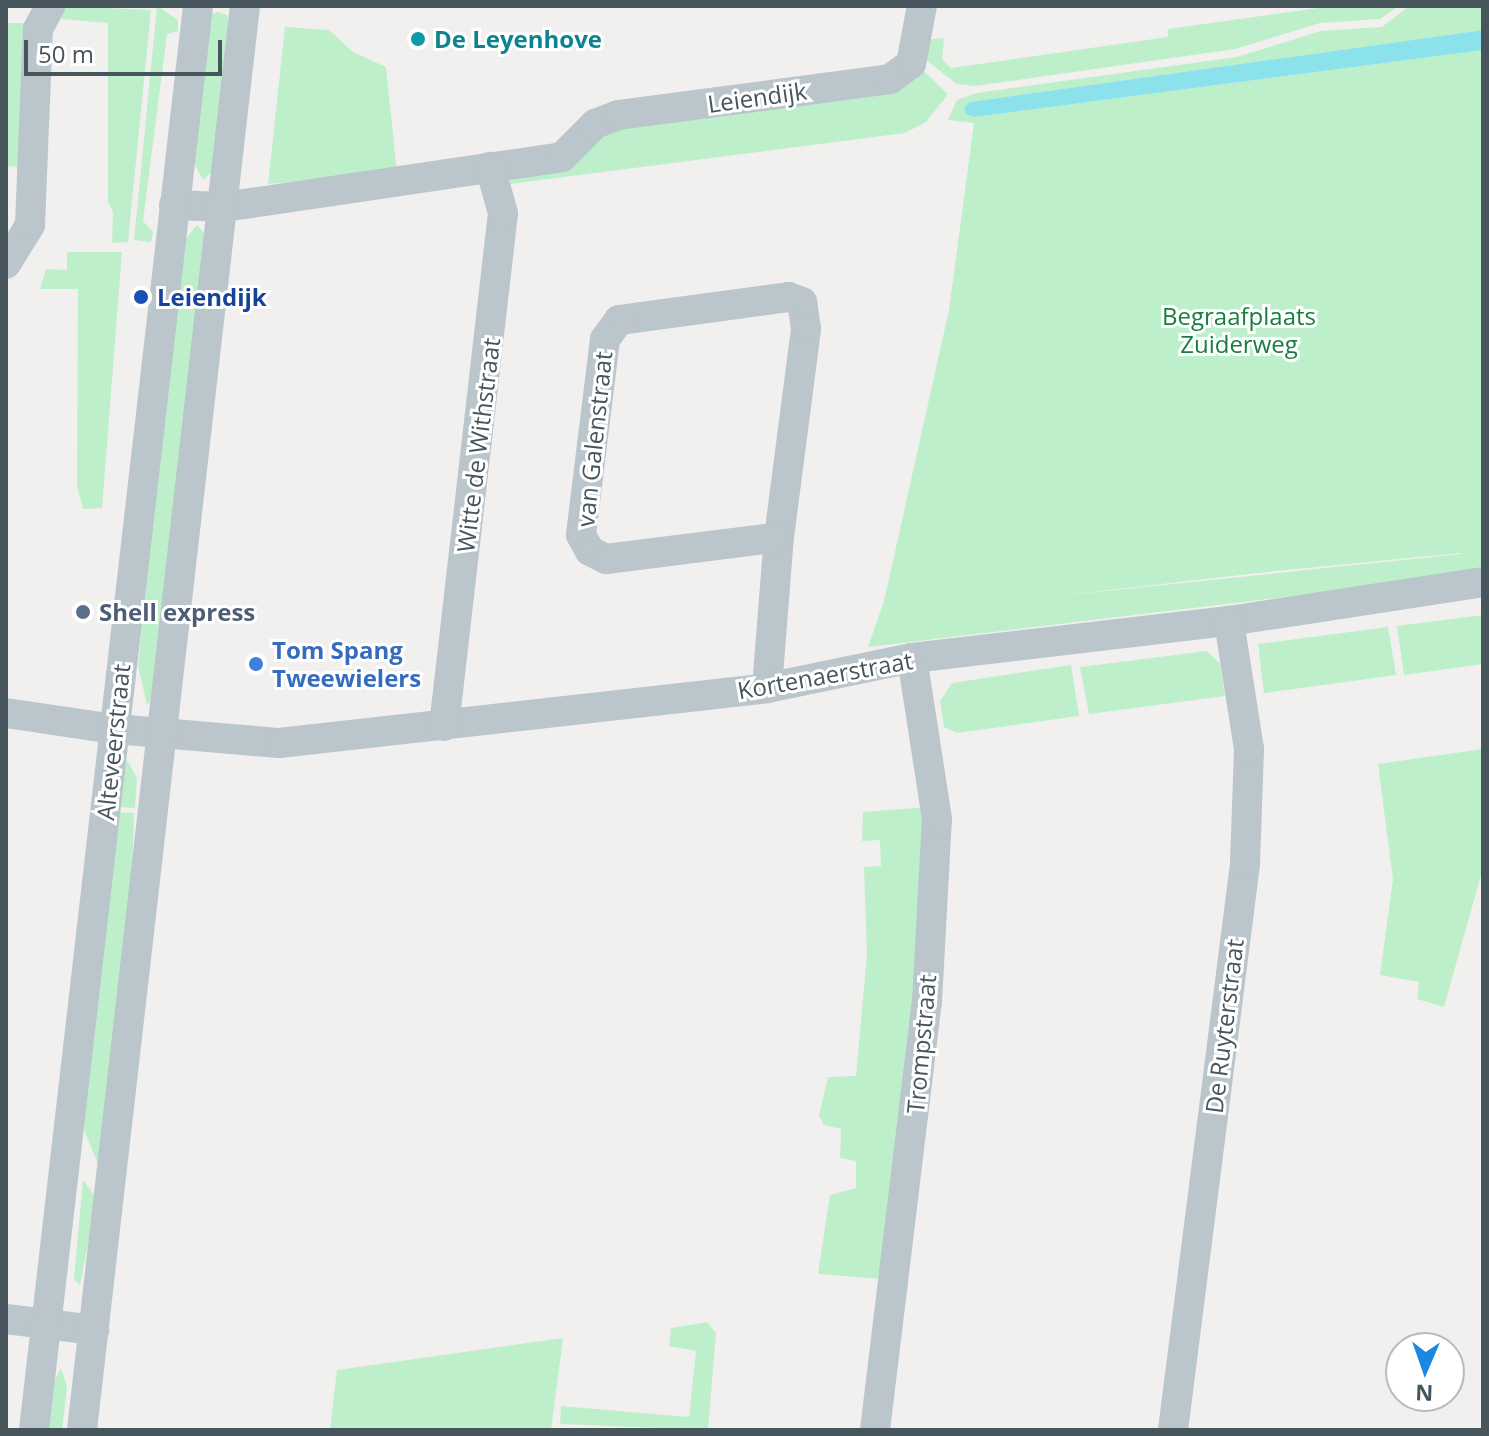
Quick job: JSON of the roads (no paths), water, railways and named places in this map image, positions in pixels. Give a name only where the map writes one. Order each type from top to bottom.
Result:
[{"type":"street","points":[[6,264],[30,225],[38,29],[50,6]]},
{"type":"street","name":"Alteveerstraat","points":[[34,1430],[198,6]]},
{"type":"street","name":"Leiendijk","points":[[174,205],[224,207],[562,157],[595,124],[618,115],[890,79],[911,64],[922,6]]},
{"type":"street","name":"Alteveerstraat","points":[[82,1430],[224,207],[240,9]]},
{"type":"street","name":"Witte de Withstraat","points":[[444,726],[503,213],[490,167]]},
{"type":"street","name":"van Galenstraat","points":[[767,688],[779,537],[806,329],[802,302],[789,297],[619,320],[605,339],[581,535],[590,551],[606,559],[779,537]]},
{"type":"street","name":"Kortenaerstraat","points":[[6,713],[115,729],[279,743],[767,688],[912,658],[1229,621],[1483,582]]},
{"type":"street","name":"De Ruyterstraat","points":[[1173,1430],[1245,864],[1249,749],[1229,621]]},
{"type":"street","name":"Trompstraat","points":[[875,1430],[927,1002],[937,819],[912,658]]},
{"type":"street","points":[[6,1319],[94,1330]]},
{"type":"water","points":[[1483,30],[1483,50],[975,117],[966,114],[964,107],[970,102]]},
{"type":"place","name":"De Leyenhove","points":[[418,39]]},
{"type":"place","name":"Leiendijk","points":[[141,297]]},
{"type":"place","name":"Shell express","points":[[83,612]]},
{"type":"place","name":"Tom Spang Tweewielers","points":[[256,664]]},
{"type":"park label","name":"Begraafplaats Zuiderweg","points":[[1239,330]]}]
